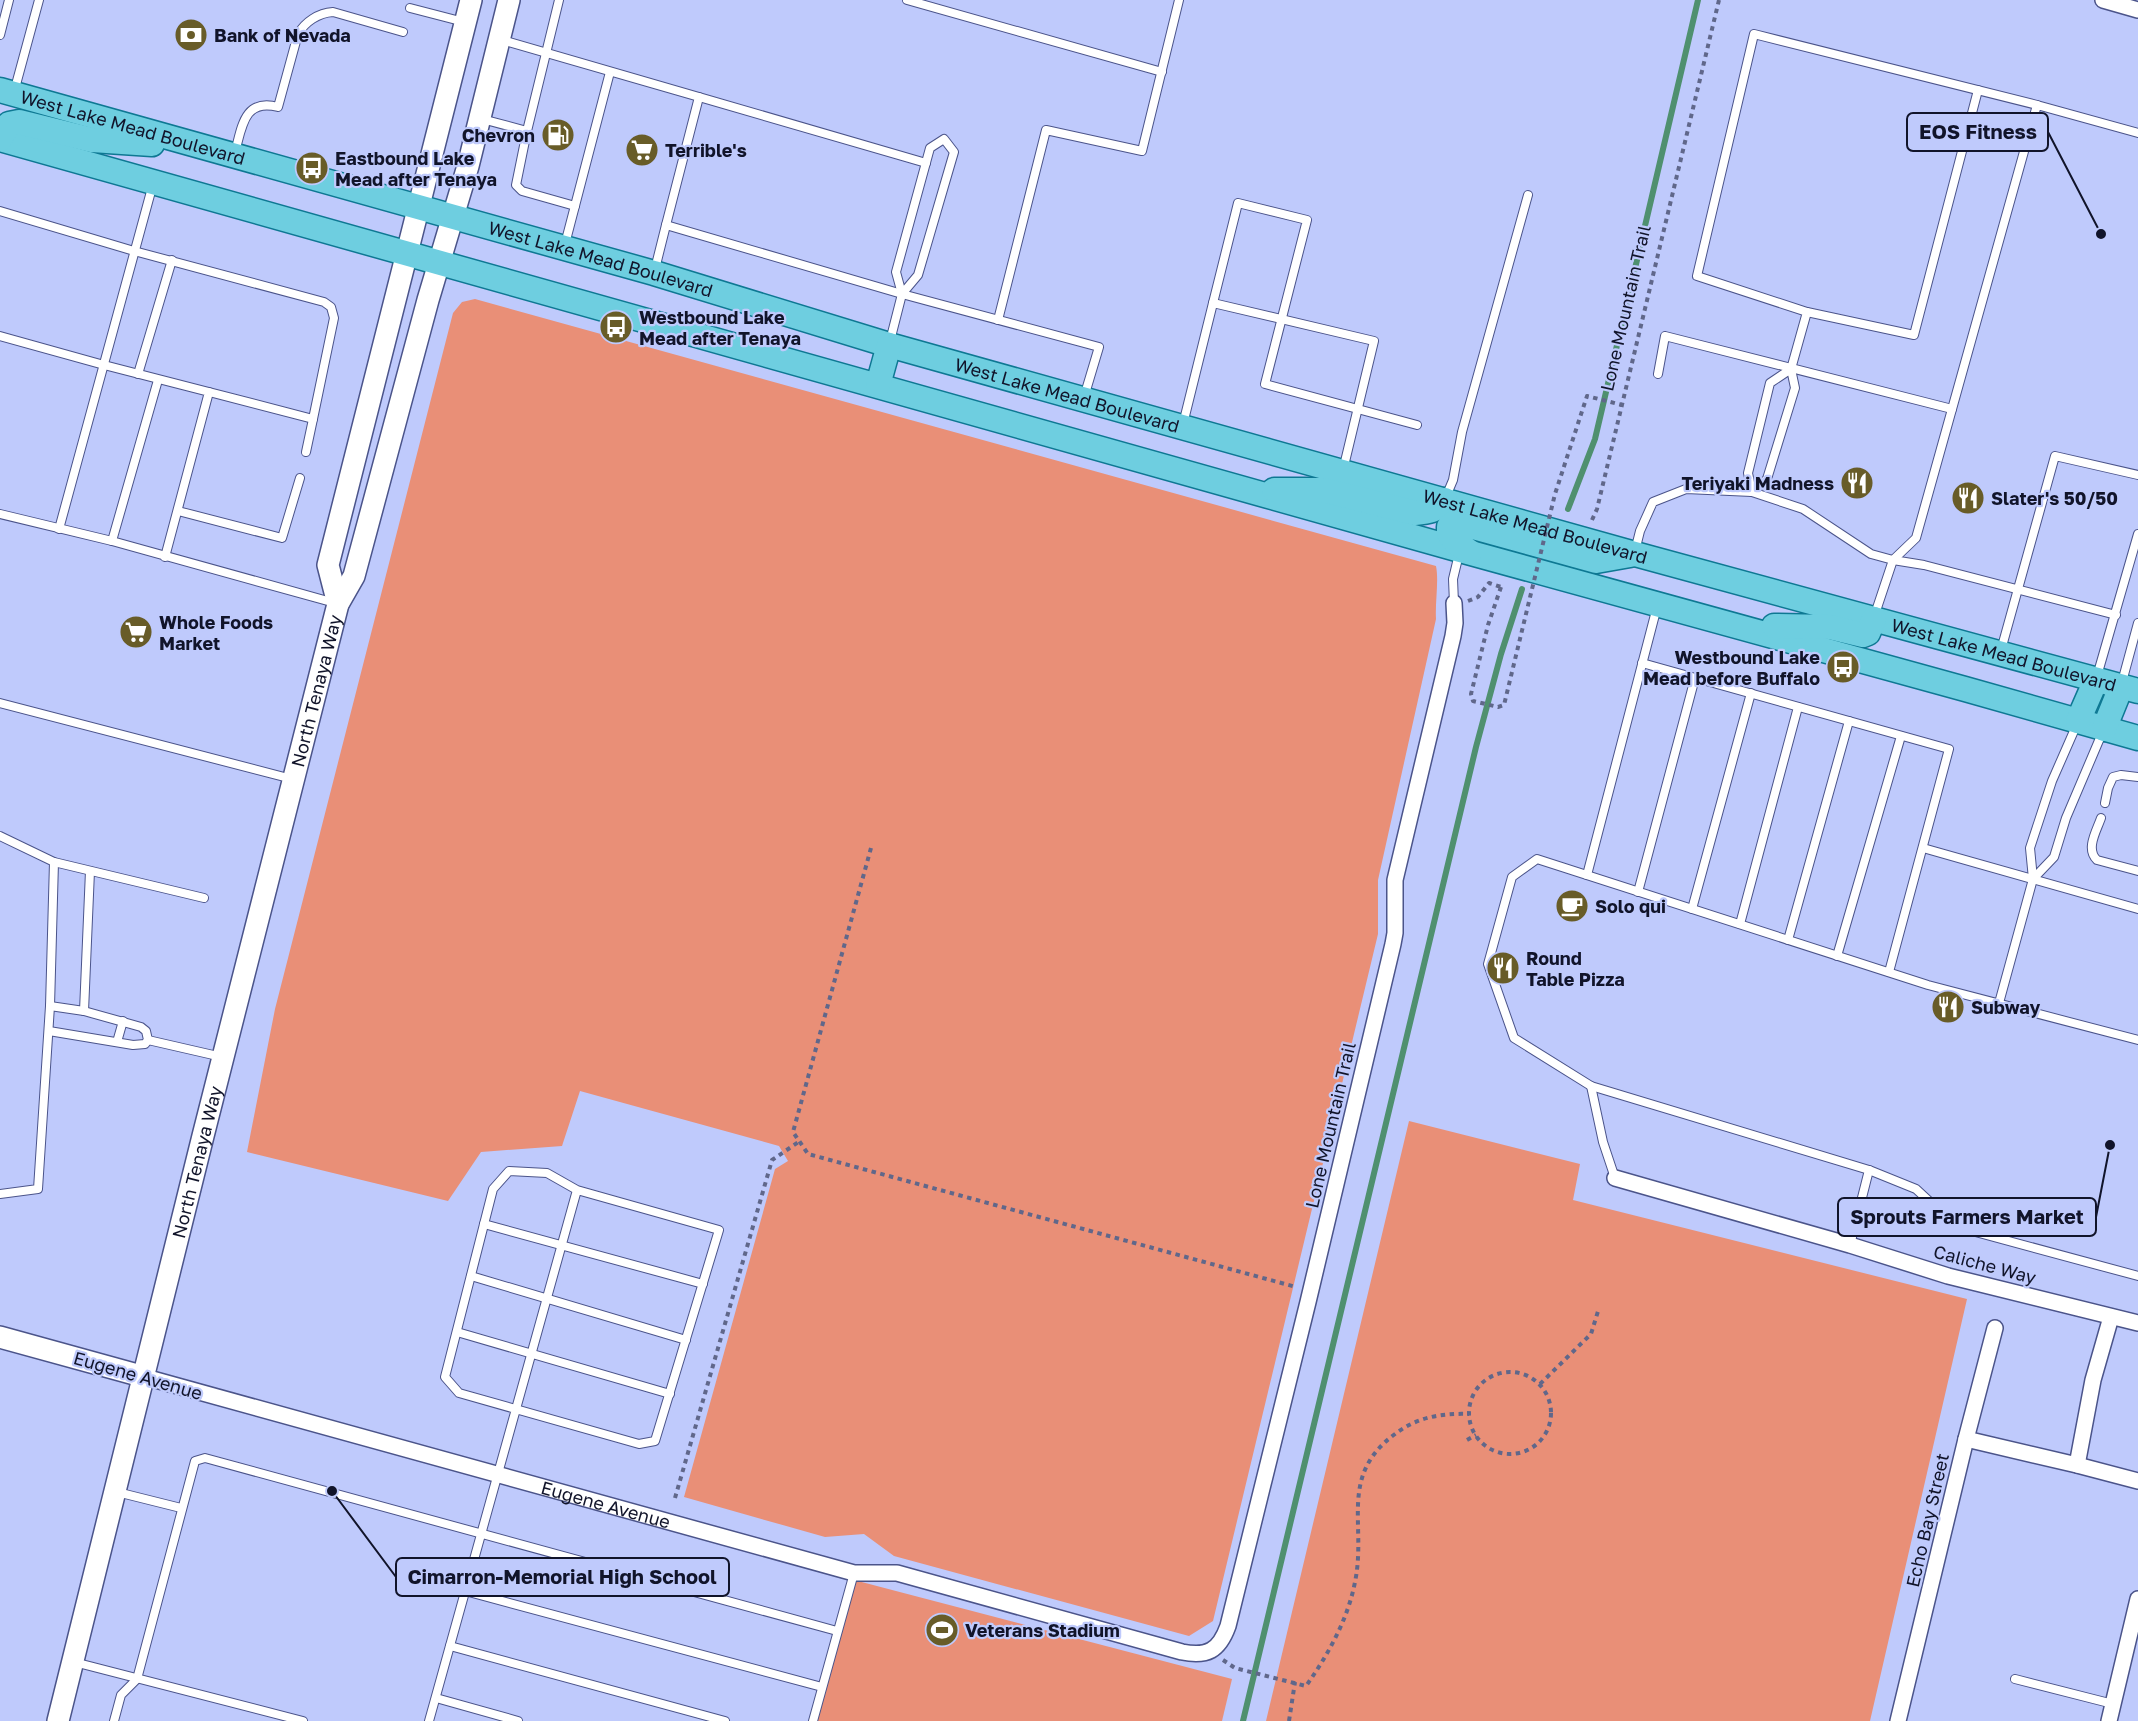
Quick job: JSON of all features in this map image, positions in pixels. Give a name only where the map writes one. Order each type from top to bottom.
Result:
[{"type":"main road","name":"North Tenaya Way","points":[[338,604],[328,565],[471,0]]},
{"type":"main road","name":"North Tenaya Way","points":[[58,1721],[338,604],[354,576],[480,118],[509,0]]},
{"type":"main road","name":"West Lake Mead Boulevard","points":[[4,96],[453,216],[654,273],[889,345],[1635,554],[2130,689]]},
{"type":"main road","points":[[199,147],[92,140],[19,122],[9,124],[0,139],[1466,552],[2138,738]]},
{"type":"main road","points":[[878,385],[889,345]]},
{"type":"main road","points":[[1245,490],[1323,490],[1415,513],[1441,506],[1444,500]]},
{"type":"main road","points":[[1466,552],[1449,534],[1449,526],[1455,522],[1596,561],[1635,554]]},
{"type":"main road","points":[[1739,626],[1830,627],[1863,635],[1868,633],[1874,619]]},
{"type":"main road","points":[[2078,721],[2096,680]]},
{"type":"main road","points":[[2104,729],[2130,689]]},
{"type":"main road","name":"Eugene Avenue","points":[[0,1337],[145,1377]]},
{"type":"street","points":[[2103,0],[2138,10]]},
{"type":"street","name":"Lone Mountain Trail","points":[[1217,1653],[1228,1626],[1393,944],[1395,880],[1460,602]]},
{"type":"street","name":"Caliche Way","points":[[1616,1178],[1851,1245],[1948,1276],[2138,1323]]},
{"type":"street","points":[[2077,1464],[2093,1380],[2111,1317]]},
{"type":"street","name":"Echo Bay Street","points":[[1898,1721],[1995,1328]]},
{"type":"street","name":"Eugene Avenue","points":[[145,1377],[854,1573],[897,1572],[1182,1652],[1197,1655],[1217,1653]]},
{"type":"street","points":[[1966,1439],[2077,1464],[2138,1481]]},
{"type":"street","points":[[2109,1721],[2138,1599]]},
{"type":"lane","points":[[0,35],[9,0]]},
{"type":"lane","points":[[4,96],[39,0]]},
{"type":"lane","points":[[559,0],[516,185],[522,191],[575,206]]},
{"type":"lane","points":[[907,0],[1162,72]]},
{"type":"lane","points":[[998,320],[1046,130],[1142,151],[1179,0]]},
{"type":"lane","points":[[410,8],[466,22]]},
{"type":"lane","points":[[233,156],[242,125],[250,111],[261,105],[278,107],[298,34],[308,21],[333,12],[404,32]]},
{"type":"lane","points":[[1978,90],[1914,336],[1808,312],[1697,276],[1754,34],[1978,90],[2037,105],[2138,133]]},
{"type":"lane","points":[[499,40],[926,163]]},
{"type":"lane","points":[[564,248],[610,72]]},
{"type":"lane","points":[[654,273],[699,97]]},
{"type":"lane","points":[[1874,619],[1893,560],[1916,538],[2037,105]]},
{"type":"lane","points":[[480,118],[527,131]]},
{"type":"lane","points":[[889,345],[902,294],[918,275],[954,153],[944,139],[930,148],[896,272],[902,294]]},
{"type":"lane","points":[[59,529],[153,182]]},
{"type":"lane","points":[[1444,500],[1453,480],[1462,432],[1528,195]]},
{"type":"lane","points":[[1182,427],[1238,203],[1307,220],[1265,384],[1417,425]]},
{"type":"lane","points":[[0,211],[134,251],[324,302],[331,308],[334,318],[306,452]]},
{"type":"lane","points":[[666,225],[902,294],[1099,347],[1084,399]]},
{"type":"lane","points":[[138,374],[172,260]]},
{"type":"lane","points":[[1213,303],[1374,341],[1342,471]]},
{"type":"lane","points":[[1752,492],[1767,479],[1795,388],[1791,369],[1808,312]]},
{"type":"lane","points":[[0,336],[158,380],[313,419]]},
{"type":"lane","points":[[1658,374],[1665,336],[1952,409]]},
{"type":"lane","points":[[1752,492],[1748,473],[1770,383],[1791,369]]},
{"type":"lane","points":[[112,541],[158,380]]},
{"type":"lane","points":[[165,557],[209,392]]},
{"type":"lane","points":[[2000,653],[2055,456],[2138,475]]},
{"type":"lane","points":[[178,511],[282,538],[300,478]]},
{"type":"lane","points":[[1635,554],[1640,531],[1653,502],[1686,489],[1752,492],[1803,509],[1871,554],[1924,565],[2116,615]]},
{"type":"lane","points":[[0,514],[112,541],[338,604]]},
{"type":"lane","points":[[2096,680],[2138,534]]},
{"type":"lane","points":[[1460,602],[1453,579],[1466,552]]},
{"type":"lane","points":[[1587,875],[1658,604]]},
{"type":"lane","points":[[2130,689],[2138,623]]},
{"type":"lane","points":[[1642,663],[1949,749],[1889,972]]},
{"type":"lane","points":[[1638,892],[1695,678]]},
{"type":"lane","points":[[1692,909],[1751,693]]},
{"type":"lane","points":[[0,703],[295,779]]},
{"type":"lane","points":[[1740,924],[1798,706]]},
{"type":"lane","points":[[1788,940],[1850,721]]},
{"type":"lane","points":[[1999,1003],[2033,879],[2030,848],[2052,781],[2078,721]]},
{"type":"lane","points":[[2033,879],[2054,857],[2066,818],[2104,729]]},
{"type":"lane","points":[[1837,956],[1902,736]]},
{"type":"lane","points":[[2105,803],[2108,788],[2114,777],[2121,775],[2138,777]]},
{"type":"lane","points":[[2101,818],[2091,849],[2092,855],[2097,860],[2138,871]]},
{"type":"lane","points":[[0,836],[54,862],[204,898]]},
{"type":"lane","points":[[1923,848],[2138,909]]},
{"type":"lane","points":[[2138,1040],[1889,972],[1537,859],[1512,877],[1488,964],[1514,1038],[1591,1086],[1869,1170],[1916,1189],[1957,1227],[2138,1276]]},
{"type":"lane","points":[[0,1194],[38,1189],[49,1031],[54,862]]},
{"type":"lane","points":[[84,1011],[90,871]]},
{"type":"lane","points":[[50,1006],[84,1011],[123,1021],[146,1031],[148,1040]]},
{"type":"lane","points":[[117,1042],[123,1021]]},
{"type":"lane","points":[[49,1031],[139,1046],[148,1040]]},
{"type":"lane","points":[[148,1040],[223,1058]]},
{"type":"lane","points":[[1591,1086],[1603,1142],[1616,1178]]},
{"type":"lane","points":[[1851,1245],[1869,1170]]},
{"type":"lane","points":[[509,1171],[548,1173],[577,1190],[719,1230],[656,1441],[639,1444],[459,1393],[446,1377],[493,1189],[509,1171]]},
{"type":"lane","points":[[429,1721],[577,1190]]},
{"type":"lane","points":[[484,1224],[703,1284]]},
{"type":"lane","points":[[471,1276],[686,1340]]},
{"type":"lane","points":[[457,1332],[670,1394]]},
{"type":"lane","points":[[114,1721],[121,1695],[137,1679],[195,1461],[205,1458],[837,1631]]},
{"type":"lane","points":[[115,1492],[182,1508]]},
{"type":"lane","points":[[813,1721],[854,1573]]},
{"type":"lane","points":[[465,1591],[822,1687]]},
{"type":"lane","points":[[450,1646],[725,1721]]},
{"type":"lane","points":[[73,1662],[303,1721]]},
{"type":"lane","points":[[2015,1679],[2113,1704]]},
{"type":"lane","points":[[436,1698],[518,1721]]},
{"type":"path","name":"Lone Mountain Trail","points":[[1460,602],[1479,597],[1489,583],[1501,587],[1488,625],[1471,694],[1473,701],[1498,707],[1504,705],[1555,494],[1587,396],[1622,405],[1719,0]]},
{"type":"path","points":[[1592,520],[1622,405]]},
{"type":"path","points":[[871,848],[794,1132],[808,1154],[1297,1287]]},
{"type":"path","points":[[675,1498],[772,1160],[800,1141]]},
{"type":"path","points":[[1540,1384],[1591,1334],[1599,1308]]},
{"type":"path","points":[[1507,1371],[1520,1372],[1540,1384],[1550,1400],[1552,1414],[1549,1428],[1541,1440],[1530,1449],[1517,1454],[1503,1454],[1490,1449],[1472,1430],[1469,1414],[1469,1404],[1474,1391],[1494,1374],[1507,1371]]},
{"type":"path","points":[[1217,1653],[1227,1664],[1235,1668],[1306,1686],[1341,1626],[1355,1584],[1359,1556],[1359,1497],[1361,1478],[1367,1463],[1379,1445],[1419,1420],[1445,1413],[1469,1414]]},
{"type":"path","points":[[1467,1440],[1476,1435]]},
{"type":"path","points":[[1289,1721],[1295,1682]]},
{"type":"shaded area","points":[[475,299],[1436,566],[1436,619],[1378,880],[1378,934],[1213,1621],[1189,1636],[894,1556],[864,1534],[825,1537],[684,1497],[775,1169],[788,1161],[779,1146],[580,1091],[562,1146],[481,1152],[448,1201],[247,1152],[275,1009],[453,313],[462,302]]},
{"type":"shaded area","points":[[1409,1121],[1580,1164],[1573,1200],[1967,1299],[1870,1721],[1266,1721]]},
{"type":"shaded area","name":"Veterans Stadium","points":[[854,1580],[1232,1679],[1222,1721],[816,1721]]},
{"type":"waterway","points":[[1568,509],[1595,439],[1698,0]]},
{"type":"waterway","points":[[1243,1721],[1476,747],[1501,654],[1522,589]]},
{"type":"place","name":"Bank of Nevada","points":[[191,35]]},
{"type":"place","name":"Chevron","points":[[558,135]]},
{"type":"place","name":"Terrible's","points":[[642,150]]},
{"type":"place","name":"Eastbound Lake Mead after Tenaya","points":[[312,168]]},
{"type":"place","name":"EOS Fitness","points":[[2101,234]]},
{"type":"place","name":"Westbound Lake Mead after Tenaya","points":[[616,327]]},
{"type":"place","name":"Teriyaki Madness","points":[[1857,483]]},
{"type":"place","name":"Slater's 50/50","points":[[1968,498]]},
{"type":"place","name":"Whole Foods Market","points":[[136,632]]},
{"type":"place","name":"Westbound Lake Mead before Buffalo","points":[[1843,667]]},
{"type":"place","name":"Solo qui","points":[[1572,906]]},
{"type":"place","name":"Round Table Pizza","points":[[1503,968]]},
{"type":"place","name":"Subway","points":[[1948,1007]]},
{"type":"place","name":"Sprouts Farmers Market","points":[[2110,1145]]},
{"type":"place","name":"Cimarron-Memorial High School","points":[[332,1491]]},
{"type":"place","name":"Veterans Stadium","points":[[942,1630]]}]
